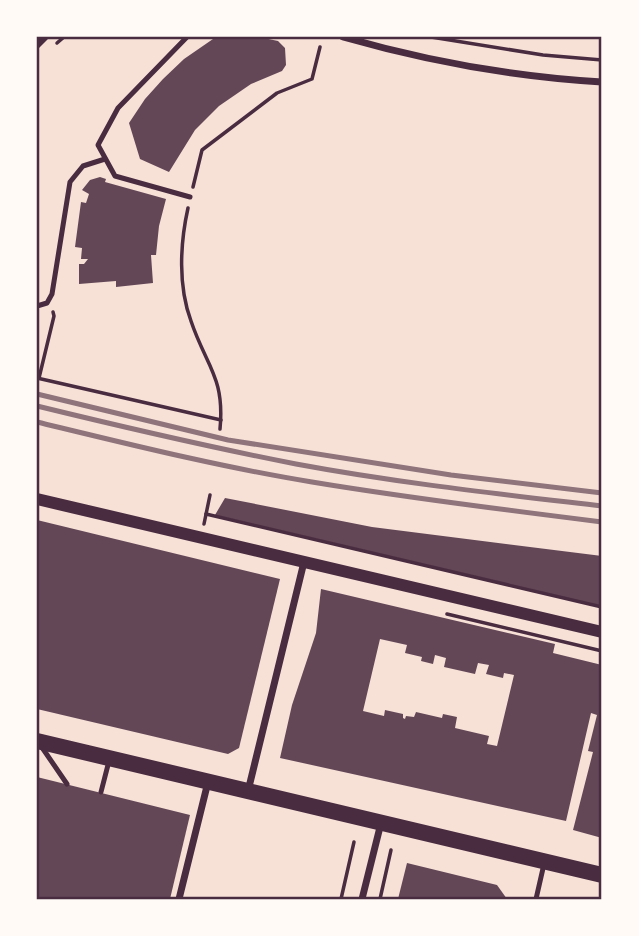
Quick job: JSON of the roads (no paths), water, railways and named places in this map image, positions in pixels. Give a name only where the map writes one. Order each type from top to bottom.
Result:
[{"type":"main road","points":[[38,741],[602,875]]},
{"type":"street","points":[[37,45],[45,37]]},
{"type":"street","points":[[342,37],[423,58],[567,80],[602,82]]},
{"type":"street","points":[[37,499],[602,632]]},
{"type":"street","points":[[248,791],[304,562]]},
{"type":"street","points":[[179,899],[208,782]]},
{"type":"street","points":[[362,899],[381,823]]},
{"type":"lane","points":[[187,37],[118,108],[98,145],[115,176],[190,197]]},
{"type":"lane","points":[[37,306],[49,300],[55,280],[70,182],[83,166],[105,159]]},
{"type":"lane","points":[[38,741],[67,784]]},
{"type":"lane","points":[[101,792],[110,758]]},
{"type":"lane","points":[[536,899],[545,861]]},
{"type":"railway","points":[[37,394],[228,440],[451,475],[602,493]]},
{"type":"railway","points":[[37,406],[334,471],[602,506]]},
{"type":"railway","points":[[37,422],[174,455],[278,476],[420,499],[602,522]]}]
